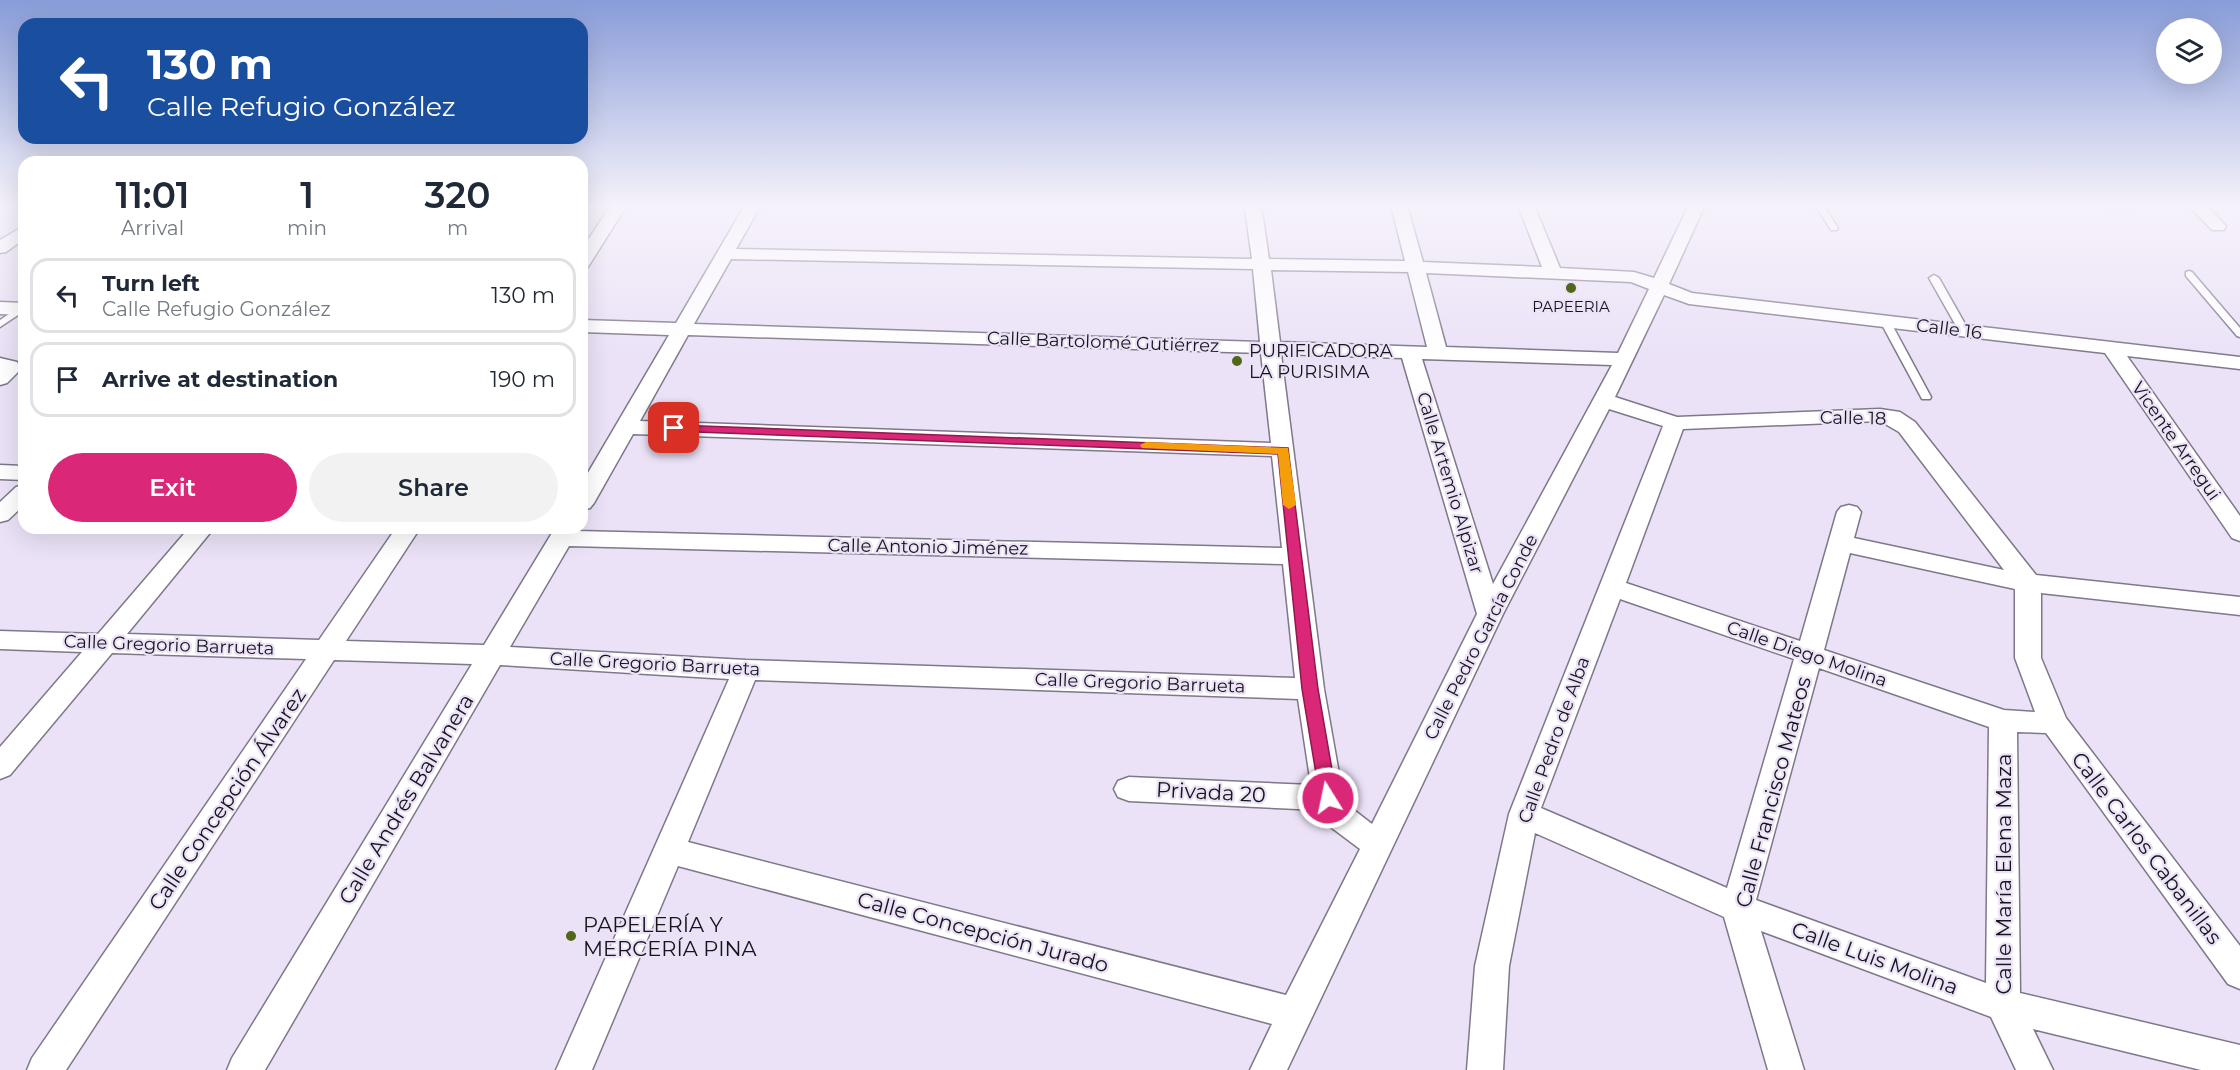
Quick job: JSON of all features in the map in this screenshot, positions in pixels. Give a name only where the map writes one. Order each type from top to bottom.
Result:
[{"type":"street","name":"Calle 16","points":[[725,255],[1261,263],[1416,267],[1634,277],[1689,298],[2240,363]]},
{"type":"street","points":[[588,493],[725,255]]},
{"type":"street","points":[[1260,255],[1310,689],[1328,798],[1339,816],[1378,845]]},
{"type":"street","points":[[1413,255],[1438,353]]},
{"type":"street","points":[[1546,255],[1553,273]]},
{"type":"street","name":"Calle Pedro García Conde","points":[[1268,1070],[1490,614],[1604,400],[1675,255]]},
{"type":"street","points":[[0,308],[18,309]]},
{"type":"street","name":"Calle Bartolomé Gutiérrez","points":[[588,326],[1625,359]]},
{"type":"street","name":"Vicente Arregui","points":[[2112,349],[2240,532]]},
{"type":"street","name":"Calle Artemio Alpizar","points":[[1410,352],[1490,614]]},
{"type":"street","name":"Calle 18","points":[[1604,400],[1675,423],[1880,415],[1892,417],[1907,427],[2028,583]]},
{"type":"street","name":"Calle Pedro de Alba","points":[[1485,1070],[1492,966],[1524,814],[1675,423]]},
{"type":"street","points":[[627,427],[1284,450]]},
{"type":"street","points":[[0,472],[18,472]]},
{"type":"street","points":[[0,515],[18,498]]},
{"type":"street","name":"Calle Francisco Mateos","points":[[1786,1070],[1738,908],[1849,512]]},
{"type":"street","points":[[0,767],[197,534]]},
{"type":"street","name":"Calle Concepción Álvarez","points":[[45,1070],[404,534]]},
{"type":"street","name":"Calle Andrés Balvanera","points":[[245,1070],[564,534]]},
{"type":"street","name":"Calle Antonio Jiménez","points":[[588,534],[1295,556]]},
{"type":"street","points":[[1840,543],[2028,583],[2240,606]]},
{"type":"street","points":[[2003,721],[2054,723],[2028,658],[2028,583]]},
{"type":"street","name":"Calle Diego Molina","points":[[1612,587],[2003,721]]},
{"type":"street","name":"Calle Gregorio Barrueta","points":[[0,640],[491,655],[746,670],[1310,689]]},
{"type":"street","points":[[574,1070],[746,670]]},
{"type":"street","name":"Calle María Elena Maza","points":[[2003,721],[2003,1005],[2035,1070]]},
{"type":"street","name":"Calle Carlos Cabanillas","points":[[2054,723],[2240,973]]},
{"type":"street","name":"Privada 20","points":[[1129,789],[1328,798]]},
{"type":"street","name":"Calle Luis Molina","points":[[1524,814],[1738,908],[2003,1005],[2240,1062]]},
{"type":"street","name":"Calle Concepción Jurado","points":[[668,849],[1297,1014]]},
{"type":"lane","points":[[2189,274],[2240,334]]},
{"type":"lane","points":[[1934,278],[1964,331]]},
{"type":"lane","points":[[0,324],[18,312]]},
{"type":"lane","points":[[1885,321],[1926,397]]},
{"type":"slow traffic","points":[[1146,445],[1284,450],[1289,505]]},
{"type":"place","name":"PAPEERIA","points":[[1571,288]]},
{"type":"place","name":"PURIFICADORA LA PURISIMA","points":[[1237,361]]},
{"type":"place","name":"PAPELERÍA Y MERCERÍA PINA","points":[[571,936]]},
{"type":"route","points":[[674,428],[1284,450],[1310,689],[1328,798]]}]
